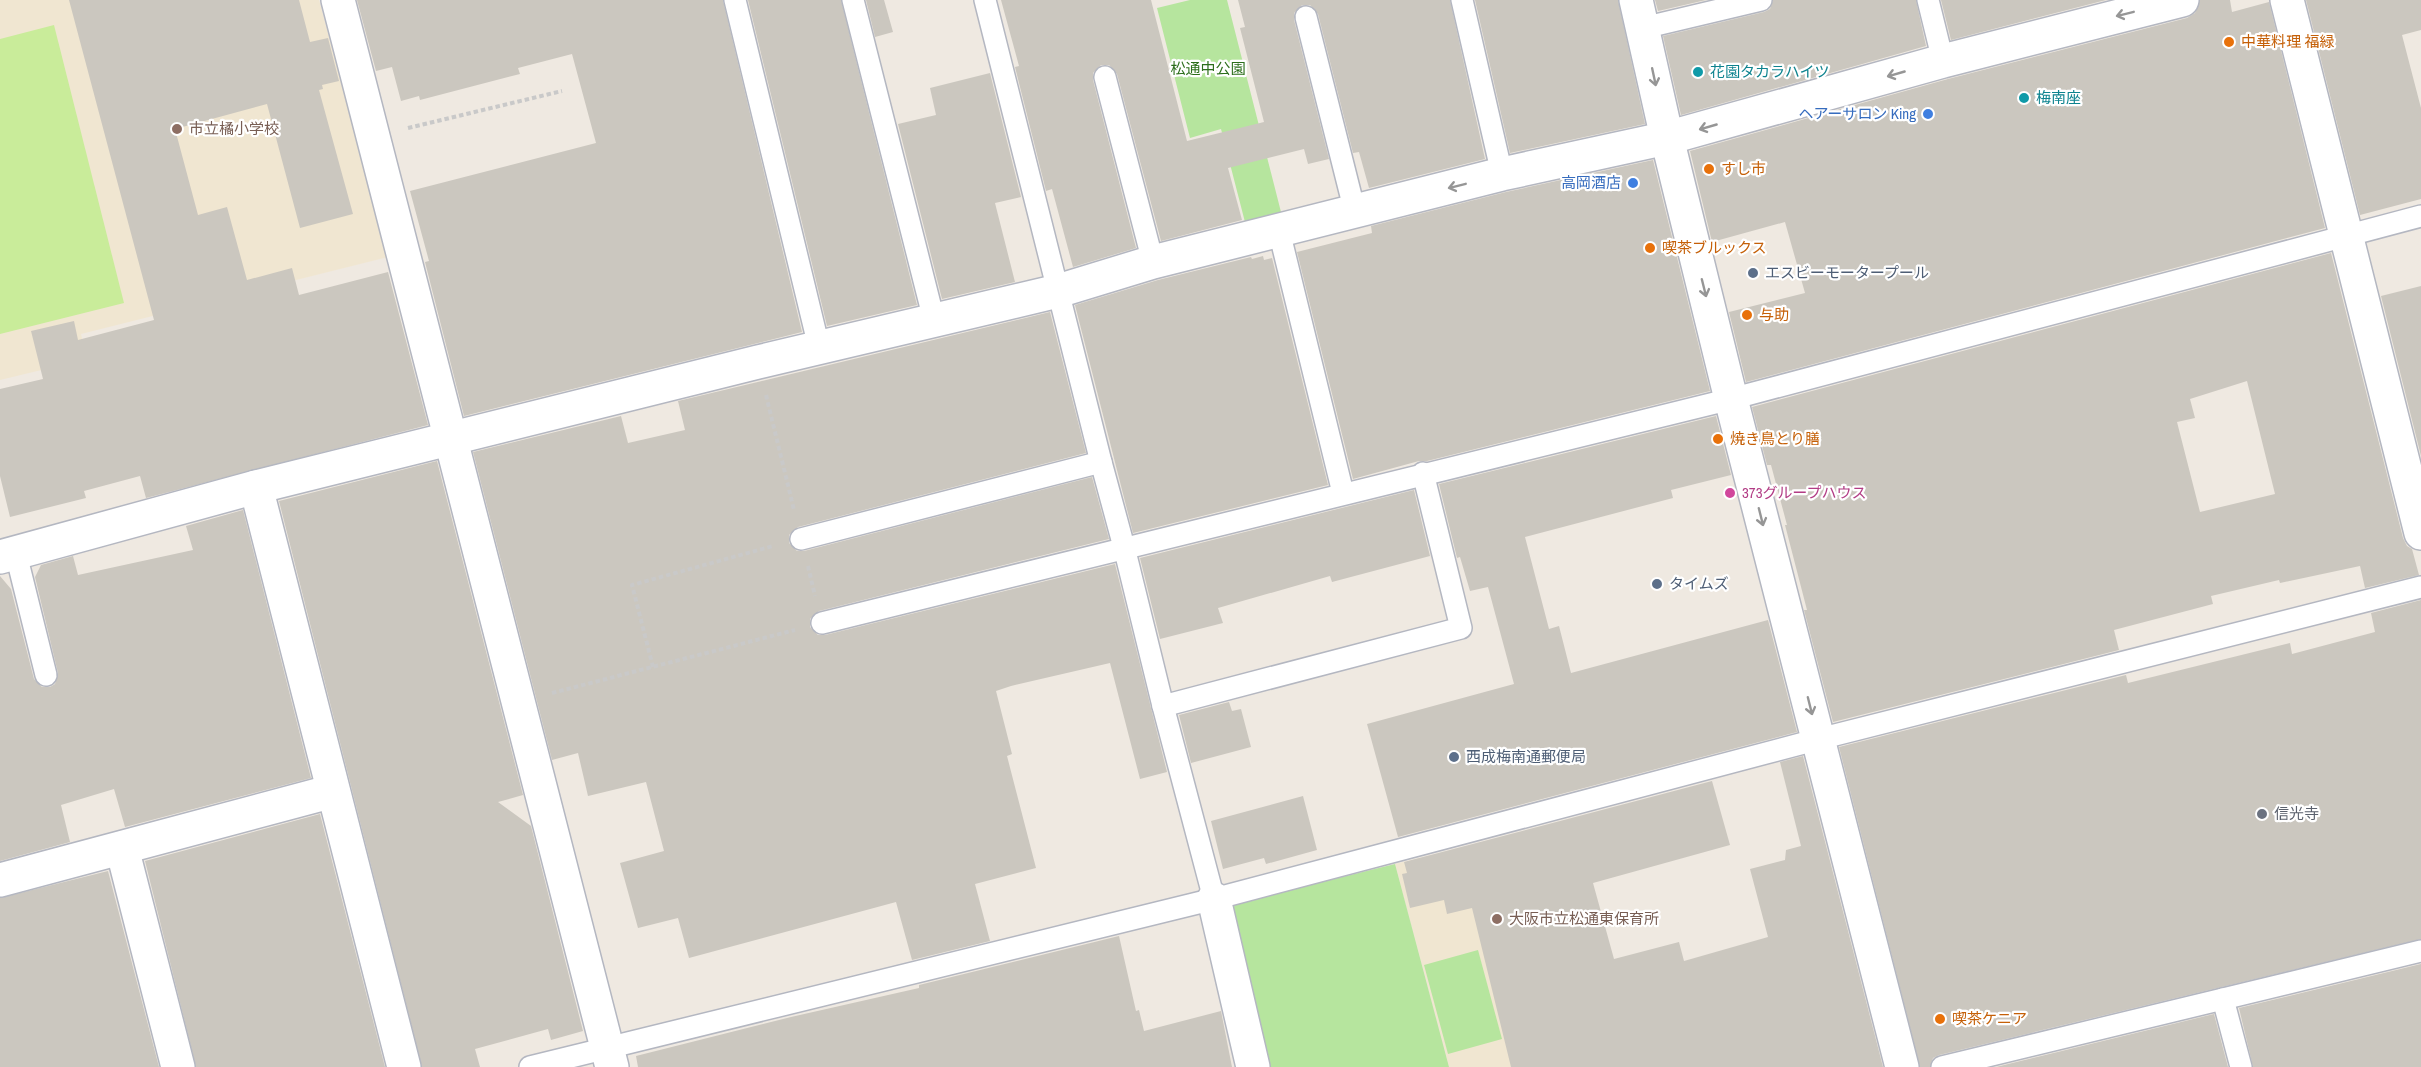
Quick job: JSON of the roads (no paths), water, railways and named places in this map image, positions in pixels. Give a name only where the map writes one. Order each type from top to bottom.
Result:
[{"type":"street","points":[[338,0],[610,1057]]},
{"type":"street","points":[[8,555],[256,487],[819,347],[1058,291],[1153,262],[1502,174],[1667,138],[1943,61],[2182,0]]},
{"type":"street","points":[[2287,0],[2421,533]]},
{"type":"street","points":[[1640,14],[1667,138],[1731,399],[1902,1067]]},
{"type":"street","points":[[256,487],[404,1067]]},
{"type":"street","points":[[0,880],[333,791]]},
{"type":"street","points":[[122,848],[178,1067]]},
{"type":"street","points":[[1214,899],[1253,1067]]},
{"type":"lane","points":[[735,0],[819,347]]},
{"type":"lane","points":[[853,0],[934,320]]},
{"type":"lane","points":[[985,0],[1124,547],[1162,706],[1214,899]]},
{"type":"lane","points":[[1462,0],[1502,174]]},
{"type":"lane","points":[[1640,14],[1761,0]]},
{"type":"lane","points":[[1928,0],[1943,61]]},
{"type":"lane","points":[[1306,17],[1354,212]]},
{"type":"lane","points":[[1105,76],[1153,262]]},
{"type":"lane","points":[[822,623],[1423,473],[1731,399],[2421,216]]},
{"type":"lane","points":[[1279,231],[1343,493]]},
{"type":"lane","points":[[801,539],[1101,462]]},
{"type":"lane","points":[[1162,706],[1461,628],[1423,473]]},
{"type":"lane","points":[[8,555],[46,675]]},
{"type":"lane","points":[[530,1067],[610,1057],[1818,740],[2421,587]]},
{"type":"lane","points":[[1942,1067],[2421,951]]},
{"type":"lane","points":[[2223,999],[2241,1067]]},
{"type":"place","name":"中華料理 福緑","points":[[2229,42]]},
{"type":"place","name":"花園タカラハイツ","points":[[1698,72]]},
{"type":"place","name":"梅南座","points":[[2024,98]]},
{"type":"place","name":"ヘアーサロン King","points":[[1928,114]]},
{"type":"place","name":"市立橘小学校","points":[[177,129]]},
{"type":"place","name":"すし市","points":[[1709,169]]},
{"type":"place","name":"高岡酒店","points":[[1633,183]]},
{"type":"place","name":"喫茶ブルックス","points":[[1650,248]]},
{"type":"place","name":"エスビーモータープール","points":[[1753,273]]},
{"type":"place","name":"与助","points":[[1747,315]]},
{"type":"place","name":"焼き鳥とり膳","points":[[1718,439]]},
{"type":"place","name":"373グループハウス","points":[[1730,493]]},
{"type":"place","name":"タイムズ","points":[[1657,584]]},
{"type":"place","name":"西成梅南通郵便局","points":[[1454,757]]},
{"type":"place","name":"信光寺","points":[[2262,814]]},
{"type":"place","name":"大阪市立松通東保育所","points":[[1497,919]]},
{"type":"place","name":"喫茶ケニア","points":[[1940,1019]]},
{"type":"park label","name":"松通中公園","points":[[1208,69]]}]
